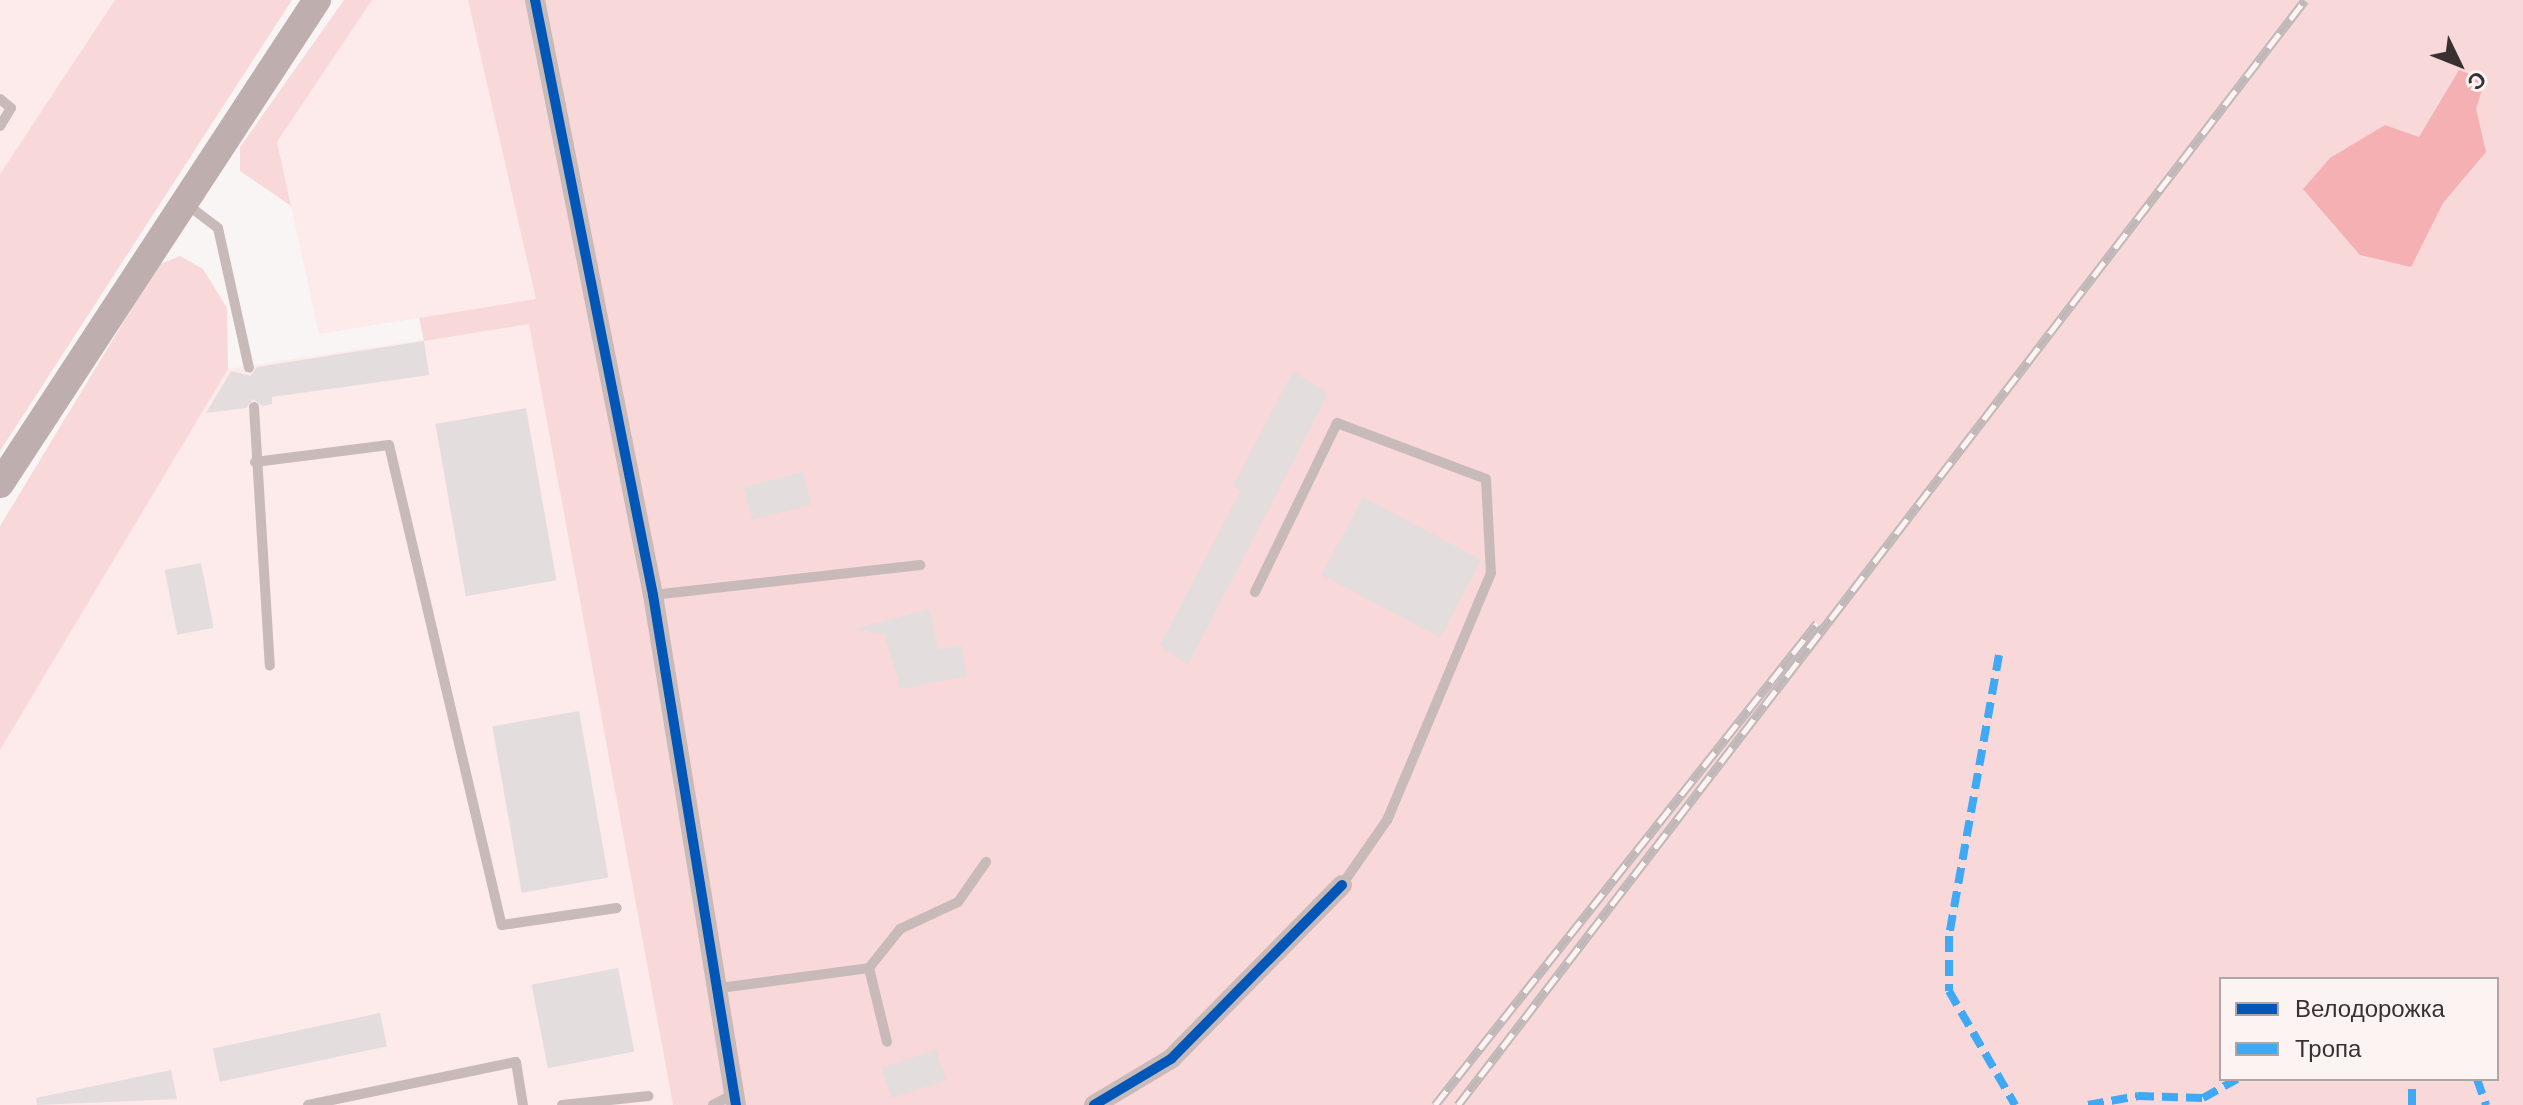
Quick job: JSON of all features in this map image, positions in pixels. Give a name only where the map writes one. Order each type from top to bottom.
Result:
[{"type":"main road","points":[[0,484],[181,200],[317,0]]},
{"type":"street","points":[[535,0],[653,595],[720,988],[734,1100]]},
{"type":"street","points":[[1094,1105],[1171,1059],[1342,885]]},
{"type":"lane","points":[[0,99],[11,108],[0,126]]},
{"type":"lane","points":[[181,200],[218,228],[249,368]]},
{"type":"lane","points":[[254,407],[270,666]]},
{"type":"lane","points":[[1255,592],[1337,423],[1486,479],[1491,573],[1387,820],[1342,885]]},
{"type":"lane","points":[[255,462],[389,445],[502,925],[617,908]]},
{"type":"lane","points":[[653,595],[920,565]]},
{"type":"lane","points":[[720,988],[869,968],[900,929],[958,902],[986,862]]},
{"type":"lane","points":[[869,968],[887,1042]]},
{"type":"lane","points":[[308,1105],[516,1062],[523,1105]]},
{"type":"lane","points":[[562,1105],[649,1096]]},
{"type":"lane","points":[[713,1105],[734,1100]]},
{"type":"shaded area","points":[[0,0],[115,0],[0,174]]},
{"type":"shaded area","points":[[115,0],[292,0],[0,451],[0,174]]},
{"type":"shaded area","points":[[344,0],[372,0],[277,142],[291,206],[240,171],[240,147]]},
{"type":"shaded area","points":[[372,0],[468,0],[537,299],[319,334],[277,142]]},
{"type":"shaded area","points":[[468,0],[2523,0],[2523,1105],[673,1105],[529,324],[424,341],[419,318],[536,299]]},
{"type":"shaded area","points":[[2459,70],[2485,80],[2476,109],[2486,152],[2443,203],[2411,267],[2360,255],[2303,189],[2330,158],[2385,125],[2419,137]]},
{"type":"shaded area","points":[[180,256],[203,269],[227,308],[228,369],[0,750],[0,526],[158,265]]},
{"type":"shaded area","points":[[529,324],[673,1105],[0,1105],[0,750],[228,369]]},
{"type":"building","points":[[424,341],[429,375],[272,397],[272,404],[262,406],[253,399],[246,408],[206,413],[231,371],[250,376],[257,367]]},
{"type":"building","points":[[1293,371],[1328,394],[1188,665],[1160,645],[1241,490],[1233,486]]},
{"type":"building","points":[[526,408],[556,580],[466,596],[435,424]]},
{"type":"building","points":[[803,472],[811,505],[752,520],[744,487]]},
{"type":"building","points":[[1363,497],[1481,560],[1440,638],[1322,575]]},
{"type":"building","points":[[201,563],[214,628],[177,635],[165,570]]},
{"type":"building","points":[[930,609],[938,650],[961,645],[967,676],[901,689],[884,634],[853,629]]},
{"type":"building","points":[[579,711],[608,877],[522,893],[492,726]]},
{"type":"building","points":[[618,968],[634,1051],[548,1068],[532,985]]},
{"type":"building","points":[[380,1013],[387,1046],[220,1082],[213,1049]]},
{"type":"building","points":[[936,1050],[946,1080],[892,1098],[882,1068]]},
{"type":"building","points":[[171,1070],[177,1099],[37,1105],[36,1098]]},
{"type":"railway","points":[[1458,1105],[2305,0]]},
{"type":"railway","points":[[1435,1105],[1817,623]]},
{"type":"marked path","points":[[1999,655],[1949,936],[1949,991],[2015,1105]]},
{"type":"marked path","points":[[2088,1105],[2138,1096],[2203,1098],[2233,1081]]},
{"type":"marked path","points":[[2412,1081],[2412,1105]]},
{"type":"marked path","points":[[2478,1081],[2486,1105]]},
{"type":"cycle path","points":[[535,0],[653,595],[736,1105]]},
{"type":"cycle path","points":[[1094,1105],[1171,1059],[1342,885]]}]
